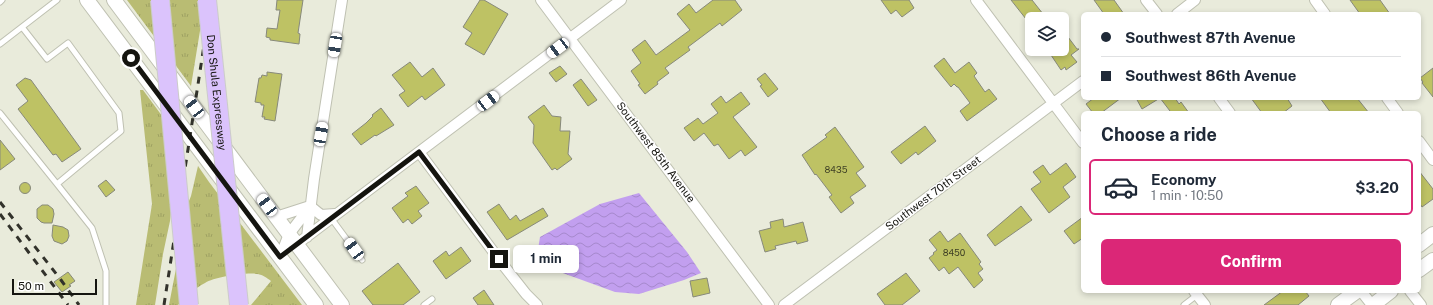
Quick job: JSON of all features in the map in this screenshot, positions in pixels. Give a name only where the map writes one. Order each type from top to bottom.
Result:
[{"type":"highway","points":[[160,0],[189,305]]},
{"type":"highway","name":"Don Shula Expressway","points":[[207,0],[239,305]]},
{"type":"main road","points":[[87,0],[316,305]]},
{"type":"main road","points":[[114,0],[276,217],[298,238],[342,305]]},
{"type":"main road","points":[[1421,243],[1433,234]]},
{"type":"main road","points":[[280,257],[298,238]]},
{"type":"main road","points":[[1421,269],[1433,260]]},
{"type":"main road","points":[[1338,305],[1354,293]]},
{"type":"main road","points":[[1372,305],[1388,293]]},
{"type":"street","points":[[298,238],[310,206],[342,0]]},
{"type":"street","name":"Southwest 85th Avenue","points":[[541,0],[769,305]]},
{"type":"street","points":[[298,238],[334,216],[621,0]]},
{"type":"street","points":[[976,0],[1081,140]]},
{"type":"street","points":[[1146,0],[1155,12]]},
{"type":"street","points":[[1180,12],[1195,0]]},
{"type":"street","points":[[1315,0],[1324,12]]},
{"type":"street","name":"Southwest 70th Street","points":[[784,305],[1081,82]]},
{"type":"street","points":[[1220,100],[1229,111]]},
{"type":"street","points":[[1388,100],[1397,111]]},
{"type":"street","points":[[1421,144],[1433,160]]},
{"type":"street","points":[[419,152],[513,278],[537,305]]},
{"type":"street","points":[[276,217],[310,206]]},
{"type":"street","points":[[310,206],[321,215],[334,216]]},
{"type":"street","points":[[298,238],[310,206]]},
{"type":"street","points":[[1196,293],[1205,305]]},
{"type":"street","points":[[1363,293],[1372,305]]},
{"type":"street","points":[[1412,293],[1421,305]]},
{"type":"lane","points":[[0,44],[57,0]]},
{"type":"lane","points":[[22,27],[46,59],[68,43],[119,113],[121,131],[57,184]]},
{"type":"lane","points":[[0,113],[92,228],[106,271],[106,305]]},
{"type":"lane","points":[[334,216],[362,260]]},
{"type":"lane","points":[[1184,305],[1196,293]]},
{"type":"lane","points":[[424,305],[432,299]]},
{"type":"green space","points":[[127,0],[205,0],[191,86]]},
{"type":"green space","points":[[140,90],[143,90],[179,139],[170,221],[155,305],[136,305],[152,204]]},
{"type":"green space","points":[[198,166],[302,305],[251,305],[271,281],[261,275],[246,274],[209,281],[194,290],[178,305],[169,305],[189,201]]},
{"type":"water","points":[[639,193],[687,252],[701,273],[639,294],[615,292],[549,268],[537,256],[540,237],[600,204]]},
{"type":"building","points":[[277,0],[303,0],[298,33],[300,34],[299,44],[270,40],[270,38],[266,37],[267,28],[277,29],[280,10],[276,10]]},
{"type":"building","points":[[480,0],[484,0],[508,14],[484,55],[465,44],[472,33],[463,27]]},
{"type":"building","points":[[713,0],[735,0],[742,10],[722,26],[720,23],[688,47],[690,50],[665,68],[669,73],[645,94],[638,85],[640,84],[631,71],[641,63],[632,50],[645,40],[656,55],[690,30],[677,14],[689,4],[696,13]]},
{"type":"building","points":[[881,0],[909,0],[914,8],[902,17],[896,10],[891,14]]},
{"type":"building","points":[[1011,0],[1032,0],[1041,12],[1025,12],[1025,18]]},
{"type":"building","points":[[1094,0],[1114,0],[1123,12],[1103,12]]},
{"type":"building","points":[[1350,0],[1380,0],[1389,12],[1359,12]]},
{"type":"building","points":[[1069,38],[1077,49],[1079,49],[1071,55],[1077,62],[1066,70],[1065,67],[1061,70],[1052,56],[1069,56]]},
{"type":"building","points":[[944,58],[955,73],[969,62],[977,73],[974,76],[985,92],[989,89],[997,99],[967,121],[960,111],[970,103],[958,87],[954,84],[951,87],[934,66]]},
{"type":"building","points":[[410,62],[422,77],[433,68],[445,85],[425,100],[422,96],[408,107],[399,95],[405,91],[392,75]]},
{"type":"building","points":[[560,66],[567,74],[556,82],[549,73]]},
{"type":"building","points":[[1433,68],[1433,97],[1422,83],[1421,77]]},
{"type":"building","points":[[267,72],[282,74],[275,121],[264,119],[265,117],[262,117],[264,105],[255,102],[259,78],[261,78],[262,75],[267,76]]},
{"type":"building","points":[[765,73],[778,89],[768,97],[757,79]]},
{"type":"building","points":[[25,78],[31,80],[81,149],[62,162],[56,154],[53,155],[18,109],[28,101],[16,85]]},
{"type":"building","points":[[581,79],[597,100],[588,106],[573,85]]},
{"type":"building","points":[[741,92],[750,104],[733,117],[757,147],[745,156],[741,150],[729,159],[718,144],[714,146],[704,133],[694,141],[684,128],[698,118],[703,124],[718,113],[711,104],[721,96],[726,103]]},
{"type":"building","points":[[1091,100],[1118,100],[1104,111],[1091,111],[1086,104]]},
{"type":"building","points":[[1137,100],[1157,100],[1142,109]]},
{"type":"building","points":[[1162,100],[1176,100],[1179,104],[1181,102],[1188,111],[1170,111]]},
{"type":"building","points":[[1252,100],[1288,100],[1292,106],[1286,111],[1261,111]]},
{"type":"building","points":[[1321,100],[1359,100],[1367,111],[1330,111]]},
{"type":"building","points":[[544,105],[552,116],[561,117],[560,131],[570,131],[568,154],[572,159],[557,170],[555,168],[552,170],[533,143],[534,125],[528,117]]},
{"type":"building","points":[[381,108],[394,125],[376,136],[375,135],[361,145],[352,134]]},
{"type":"building","points":[[925,126],[936,141],[918,155],[916,152],[901,164],[891,152]]},
{"type":"building","points":[[835,127],[864,167],[856,173],[866,186],[850,197],[854,203],[841,213],[829,197],[832,195],[816,174],[815,175],[802,155],[827,137],[825,135]]},
{"type":"building","points":[[0,140],[15,159],[0,170]]},
{"type":"building","points":[[1066,163],[1076,177],[1063,187],[1070,197],[1049,213],[1031,189],[1041,182],[1033,172],[1043,165],[1050,175]]},
{"type":"building","points":[[1421,174],[1433,189],[1433,199],[1422,207]]},
{"type":"building","points":[[106,180],[115,190],[106,197],[98,186]]},
{"type":"building","points":[[25,182],[29,184],[31,188],[29,192],[25,194],[21,192],[19,188],[21,184]]},
{"type":"building","points":[[416,186],[429,203],[418,211],[422,216],[412,224],[408,219],[403,223],[392,208],[408,196],[405,193]]},
{"type":"building","points":[[499,204],[510,220],[516,215],[520,221],[543,208],[548,216],[507,240],[487,212]]},
{"type":"building","points":[[42,205],[48,205],[53,209],[54,214],[52,223],[41,222],[37,218],[37,209]]},
{"type":"building","points":[[1021,206],[1032,220],[995,246],[987,235]]},
{"type":"building","points":[[1081,218],[1081,239],[1074,244],[1064,231]]},
{"type":"building","points":[[783,219],[784,227],[803,222],[808,241],[797,244],[796,241],[775,246],[776,249],[765,252],[759,231],[771,228],[770,222]]},
{"type":"building","points":[[53,225],[63,227],[68,230],[69,236],[67,241],[62,244],[54,241],[52,236]]},
{"type":"building","points":[[940,231],[948,242],[960,233],[981,262],[979,264],[983,269],[978,273],[983,280],[974,288],[958,267],[949,274],[944,267],[939,271],[929,258],[937,250],[929,240]]},
{"type":"building","points":[[461,247],[471,261],[446,279],[433,261],[446,251],[449,256]]},
{"type":"building","points":[[398,263],[420,292],[403,305],[373,305],[362,291]]},
{"type":"building","points":[[68,272],[75,281],[69,285],[71,286],[62,292],[54,282]]},
{"type":"building","points":[[906,273],[920,291],[902,305],[885,305],[877,294]]},
{"type":"building","points":[[707,278],[710,293],[693,297],[690,281]]},
{"type":"building","points":[[484,290],[494,305],[478,305],[473,298]]},
{"type":"building","points":[[1280,293],[1307,293],[1309,296],[1298,305],[1264,305]]},
{"type":"railway","points":[[164,305],[211,0]]},
{"type":"railway","points":[[0,202],[79,305]]},
{"type":"railway","points":[[0,214],[68,305]]},
{"type":"route","points":[[131,58],[280,257],[419,152],[499,259]]}]
